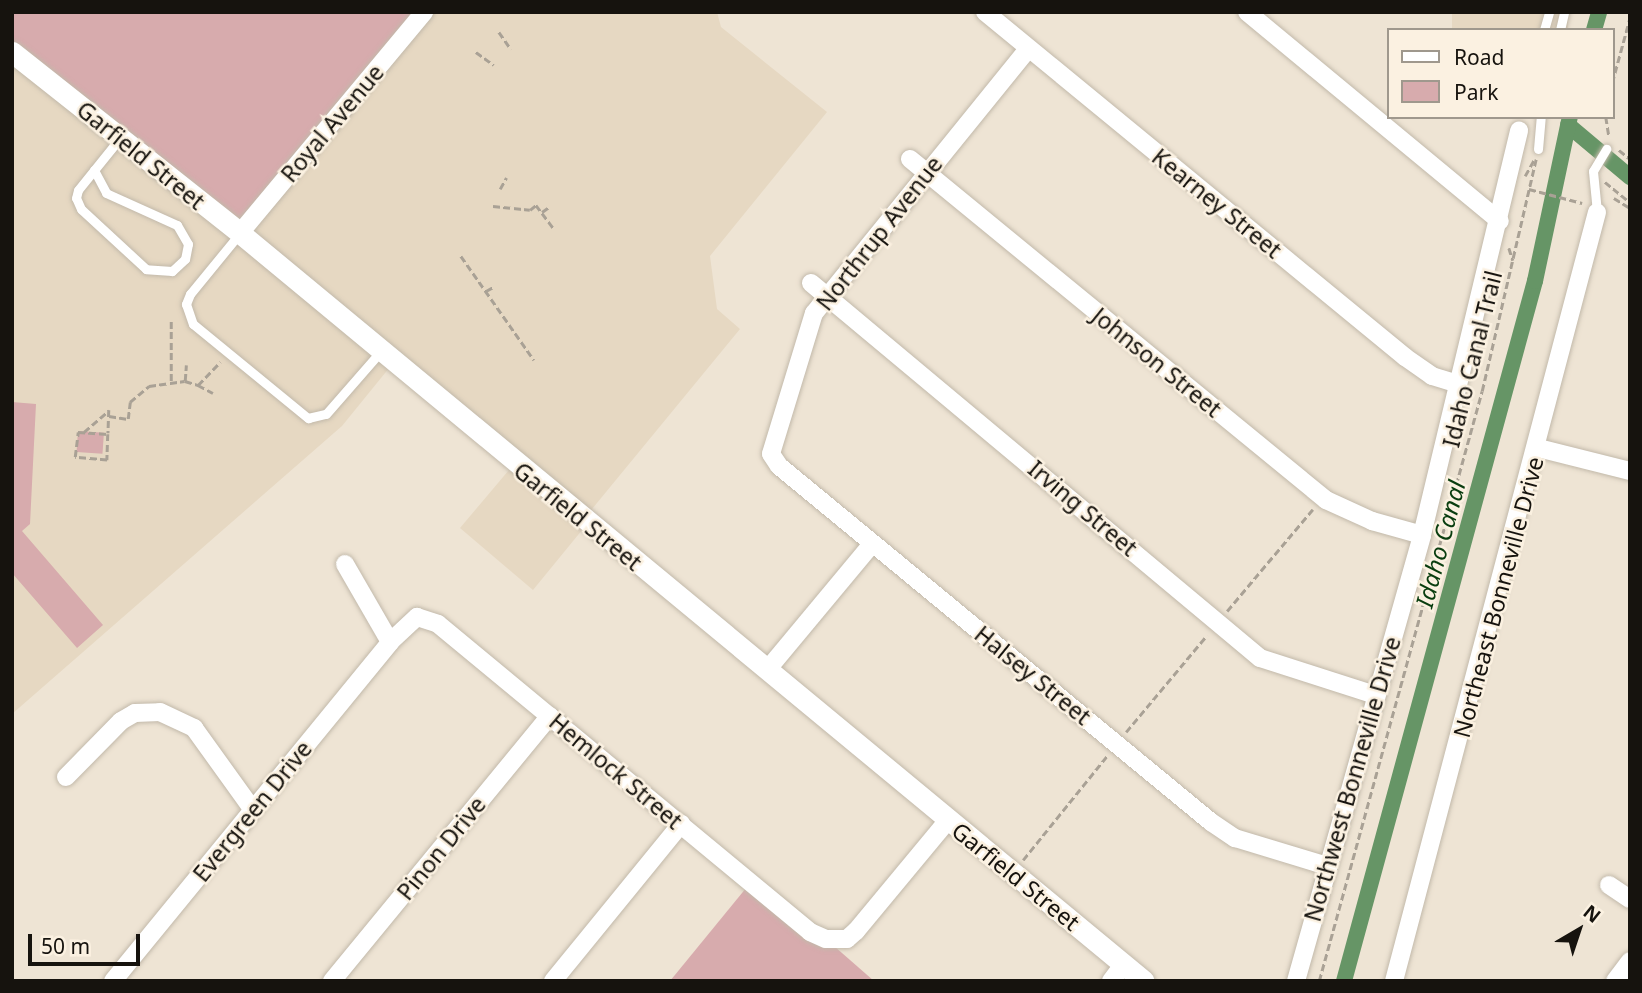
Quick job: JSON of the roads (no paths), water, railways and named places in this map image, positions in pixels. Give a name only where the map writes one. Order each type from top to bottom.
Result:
[{"type":"street","name":"Royal Avenue","points":[[240,233],[425,12]]},
{"type":"street","name":"Kearney Street","points":[[985,12],[1405,357],[1432,376],[1455,383]]},
{"type":"street","points":[[1247,12],[1500,221]]},
{"type":"street","name":"Northrup Avenue","points":[[772,441],[814,313],[1028,49]]},
{"type":"street","name":"Garfield Street","points":[[12,52],[240,233],[948,820],[1117,972],[1144,981]]},
{"type":"street","name":"Northwest Bonneville Drive","points":[[1296,981],[1422,535],[1455,383],[1500,221],[1521,124]]},
{"type":"street","name":"Johnson Street","points":[[910,159],[1326,500],[1372,521],[1422,535]]},
{"type":"street","name":"Northeast Bonneville Drive","points":[[1394,981],[1538,448],[1597,212]]},
{"type":"street","name":"Irving Street","points":[[811,283],[1260,658],[1375,695]]},
{"type":"street","name":"Halsey Street","points":[[772,441],[771,454],[779,466],[1211,822],[1235,838],[1327,866]]},
{"type":"street","points":[[1538,448],[1630,471]]},
{"type":"street","points":[[767,670],[872,544]]},
{"type":"street","points":[[345,564],[390,642]]},
{"type":"street","name":"Hemlock Street","points":[[390,642],[411,621],[424,617],[550,716],[810,932],[826,939],[846,939],[948,820]]},
{"type":"street","name":"Evergreen Drive","points":[[113,981],[390,642]]},
{"type":"street","points":[[66,777],[121,722],[135,713],[160,712],[194,728],[253,810]]},
{"type":"street","name":"Pinon Drive","points":[[332,981],[550,716]]},
{"type":"street","points":[[552,981],[681,824]]},
{"type":"street","points":[[1609,885],[1630,899]]},
{"type":"street","points":[[1615,981],[1630,961]]},
{"type":"lane","points":[[1538,149],[1541,119]]},
{"type":"lane","points":[[94,170],[106,193],[177,225],[188,244],[185,258],[172,271],[146,269],[81,209],[76,198],[78,190],[94,170],[120,138]]},
{"type":"lane","points":[[1597,212],[1594,167],[1606,149]]},
{"type":"lane","points":[[240,233],[190,294],[187,304],[193,324],[308,418],[326,414],[381,351]]},
{"type":"waterway","name":"Idaho Canal","points":[[1595,28],[1599,12]]},
{"type":"waterway","name":"Idaho Canal","points":[[1344,981],[1535,281],[1570,119]]},
{"type":"waterway","points":[[1568,125],[1630,177]]}]
